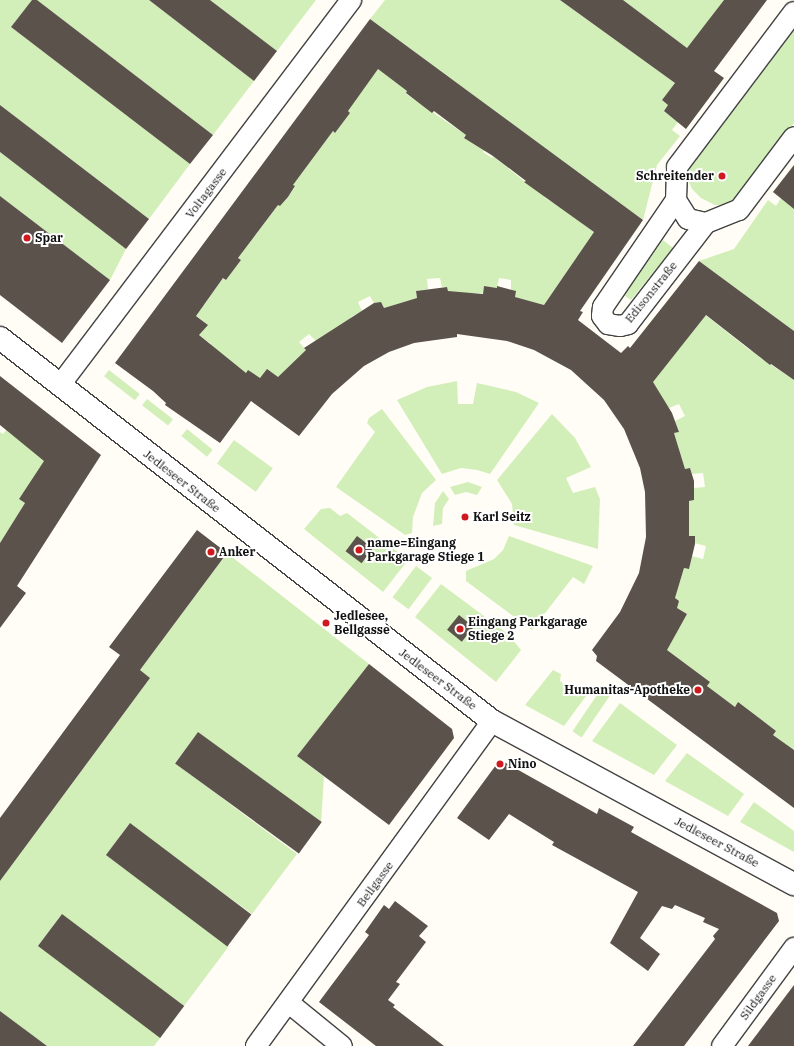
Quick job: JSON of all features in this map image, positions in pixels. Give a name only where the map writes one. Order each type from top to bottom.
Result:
[{"type":"street","name":"Voltagasse","points":[[60,385],[351,0]]},
{"type":"street","points":[[794,12],[677,167],[676,200],[688,218],[706,223],[739,210],[794,138]]},
{"type":"street","name":"Edisonstraße","points":[[676,200],[603,306],[602,316],[608,324],[620,326],[628,324],[706,223]]},
{"type":"street","name":"Jedleseer Straße","points":[[0,338],[492,721],[794,884]]},
{"type":"street","name":"Bellgasse","points":[[256,1046],[289,1003],[492,721]]},
{"type":"street","name":"Sildgasse","points":[[722,1046],[794,948]]},
{"type":"street","points":[[289,1003],[342,1046]]},
{"type":"green space","points":[[0,0],[32,0],[11,27],[190,164],[149,219],[0,105]]},
{"type":"green space","points":[[37,0],[149,0],[254,81],[213,135]]},
{"type":"green space","points":[[210,0],[316,0],[277,51]]},
{"type":"green space","points":[[385,0],[560,0],[675,83],[662,100],[668,105],[664,111],[678,122],[672,130],[680,136],[657,165],[643,220],[370,19]]},
{"type":"green space","points":[[623,0],[724,0],[688,49]]},
{"type":"green space","points":[[794,24],[794,123],[741,194],[730,205],[715,205],[701,198],[692,189],[687,178],[692,162]]},
{"type":"green space","points":[[374,66],[407,91],[406,94],[466,135],[464,137],[488,145],[483,152],[492,158],[493,156],[534,189],[548,190],[544,197],[553,203],[554,202],[594,232],[544,305],[515,297],[511,290],[511,280],[499,278],[497,288],[484,286],[483,293],[449,293],[447,287],[442,287],[440,278],[427,279],[428,289],[416,291],[417,298],[384,308],[381,302],[375,305],[370,296],[358,302],[362,311],[351,317],[353,322],[316,341],[309,334],[299,342],[306,350],[298,358],[284,382],[260,378],[246,373],[210,346],[211,344],[199,335],[207,324],[189,310],[204,305],[223,278],[226,280],[241,260],[238,258],[278,205],[280,206],[288,197],[295,187],[293,185],[333,131],[335,133],[350,113],[348,111]]},
{"type":"green space","points":[[0,152],[126,249],[110,280],[0,196]]},
{"type":"green space","points":[[781,198],[794,208],[794,331],[699,261],[734,249],[768,200],[776,206]]},
{"type":"green space","points":[[663,240],[673,248],[631,300],[624,295]]},
{"type":"green space","points":[[699,310],[751,351],[755,344],[763,350],[759,357],[794,380],[794,750],[773,735],[776,731],[738,703],[735,707],[707,686],[710,682],[666,649],[687,614],[677,608],[675,598],[684,568],[689,569],[692,556],[703,559],[706,546],[694,543],[695,536],[689,536],[689,501],[694,500],[694,488],[705,487],[703,473],[692,474],[690,468],[685,469],[674,433],[679,432],[675,421],[685,416],[679,404],[669,408],[644,378]]},
{"type":"green space","points":[[109,370],[140,394],[135,400],[104,376]]},
{"type":"green space","points":[[457,381],[458,404],[473,404],[477,383],[516,392],[539,403],[490,474],[477,470],[461,468],[442,474],[397,400],[427,387]]},
{"type":"green space","points":[[147,399],[173,419],[168,426],[142,405]]},
{"type":"green space","points":[[382,409],[436,480],[422,493],[413,517],[412,533],[405,535],[336,487],[375,432],[367,423],[369,418]]},
{"type":"green space","points":[[552,414],[575,438],[591,467],[566,478],[573,493],[595,487],[600,499],[598,549],[514,525],[512,504],[497,480]]},
{"type":"green space","points":[[187,429],[213,450],[207,457],[181,436]]},
{"type":"green space","points":[[6,430],[45,460],[19,499],[25,503],[0,543],[0,432],[3,434]]},
{"type":"green space","points":[[234,440],[273,468],[256,492],[217,463]]},
{"type":"green space","points":[[468,482],[482,487],[477,495],[466,492],[455,495],[450,487]]},
{"type":"green space","points":[[443,491],[449,499],[443,508],[442,524],[433,526],[435,503]]},
{"type":"green space","points":[[330,508],[340,516],[347,513],[408,560],[383,592],[304,529],[321,509]]},
{"type":"green space","points":[[509,536],[593,566],[584,584],[573,577],[532,630],[466,581],[466,571],[494,559],[503,550]]},
{"type":"green space","points":[[227,553],[369,664],[297,756],[324,777],[321,823],[198,732],[175,763],[297,854],[252,914],[129,824],[106,855],[229,946],[184,1006],[61,915],[38,946],[161,1037],[154,1046],[47,1046],[0,1011],[0,881],[150,678],[140,670]]},
{"type":"green space","points":[[416,566],[432,578],[409,609],[393,597]]},
{"type":"green space","points":[[441,584],[508,634],[521,650],[496,682],[415,617]]},
{"type":"green space","points":[[553,670],[561,674],[560,681],[574,691],[579,688],[584,689],[586,696],[564,726],[525,705]]},
{"type":"green space","points":[[601,689],[610,695],[582,737],[572,731]]},
{"type":"green space","points":[[620,703],[677,745],[654,775],[592,741]]},
{"type":"green space","points":[[687,753],[744,794],[728,816],[665,781]]},
{"type":"green space","points":[[754,802],[794,831],[794,852],[740,822]]},
{"type":"building","points":[[32,0],[37,0],[213,135],[190,164],[11,27]]},
{"type":"building","points":[[149,0],[210,0],[277,51],[254,81]]},
{"type":"building","points":[[560,0],[623,0],[687,48],[724,0],[767,0],[714,71],[724,78],[686,129],[664,111],[668,105],[662,100],[675,83]]},
{"type":"building","points":[[370,19],[643,220],[580,311],[583,312],[578,320],[621,353],[628,346],[630,348],[699,261],[794,331],[794,380],[771,364],[770,365],[706,315],[653,382],[672,413],[679,432],[674,433],[685,469],[690,468],[694,481],[694,500],[689,501],[689,536],[695,536],[695,544],[689,569],[684,568],[675,598],[679,601],[677,608],[687,614],[667,650],[710,682],[707,686],[735,707],[738,702],[776,731],[773,735],[794,750],[794,808],[596,661],[597,656],[592,650],[620,612],[639,573],[646,537],[645,492],[640,468],[624,429],[604,400],[571,370],[534,350],[507,341],[457,334],[457,337],[414,343],[389,352],[364,366],[332,394],[299,436],[251,401],[220,443],[165,405],[166,403],[153,391],[115,363]],"holes":[[[378,69],[407,91],[406,93],[432,113],[434,111],[466,135],[464,138],[493,156],[526,181],[524,182],[594,232],[544,305],[515,297],[516,291],[497,286],[497,288],[484,286],[483,294],[448,291],[447,287],[416,291],[417,298],[384,308],[381,302],[374,303],[304,348],[306,350],[278,377],[267,369],[260,378],[248,370],[246,373],[199,335],[208,325],[196,316],[223,278],[226,280],[241,260],[238,258],[278,205],[280,206],[288,197],[295,186],[293,185],[333,131],[335,133],[350,113],[348,111]]]},
{"type":"building","points":[[0,105],[149,219],[126,249],[0,152]]},
{"type":"building","points":[[794,165],[794,209],[773,192]]},
{"type":"building","name":"Spar","points":[[0,196],[110,280],[62,343],[0,295]]},
{"type":"building","points":[[0,376],[101,455],[17,586],[26,593],[0,628],[0,543],[25,503],[19,499],[44,461],[0,425]]},
{"type":"building","points":[[197,530],[227,553],[140,670],[150,678],[0,881],[0,818],[120,655],[109,647]]},
{"type":"building","name":"name=Eingang Parkgarage Stiege 1","points":[[357,536],[373,548],[362,563],[346,551]]},
{"type":"building","name":"Eingang Parkgarage Stiege 2","points":[[459,615],[474,627],[462,642],[447,630]]},
{"type":"building","points":[[369,664],[452,729],[454,738],[389,825],[297,756]]},
{"type":"building","points":[[198,732],[322,822],[299,853],[175,764]]},
{"type":"building","points":[[504,762],[597,814],[599,808],[634,827],[631,832],[777,913],[779,921],[684,1046],[633,1046],[715,939],[713,936],[719,929],[703,922],[705,918],[675,905],[672,909],[662,906],[640,938],[660,954],[648,971],[610,943],[638,892],[552,845],[554,842],[509,814],[489,840],[457,818],[496,765]]},
{"type":"building","points":[[130,823],[251,914],[227,946],[106,855]]},
{"type":"building","points":[[395,901],[428,926],[419,936],[426,942],[396,982],[400,984],[388,1000],[395,1005],[393,1007],[444,1046],[376,1046],[319,1002],[369,935],[365,932],[384,905],[389,909]]},
{"type":"building","points":[[62,914],[184,1006],[160,1038],[38,946]]},
{"type":"building","points":[[794,985],[794,1046],[748,1046]]},
{"type":"building","points":[[0,1011],[47,1046],[0,1046]]},
{"type":"place","name":"Schreitender","points":[[722,176]]},
{"type":"place","name":"Spar","points":[[27,238]]},
{"type":"place","name":"Karl Seitz","points":[[465,517]]},
{"type":"place","name":"name=Eingang Parkgarage Stiege 1","points":[[359,550]]},
{"type":"place","name":"Anker","points":[[211,552]]},
{"type":"place","name":"Jedlesee, Bellgasse","points":[[326,623]]},
{"type":"place","name":"Eingang Parkgarage Stiege 2","points":[[460,629]]},
{"type":"place","name":"Humanitas-Apotheke","points":[[698,690]]},
{"type":"place","name":"Nino","points":[[500,764]]}]
